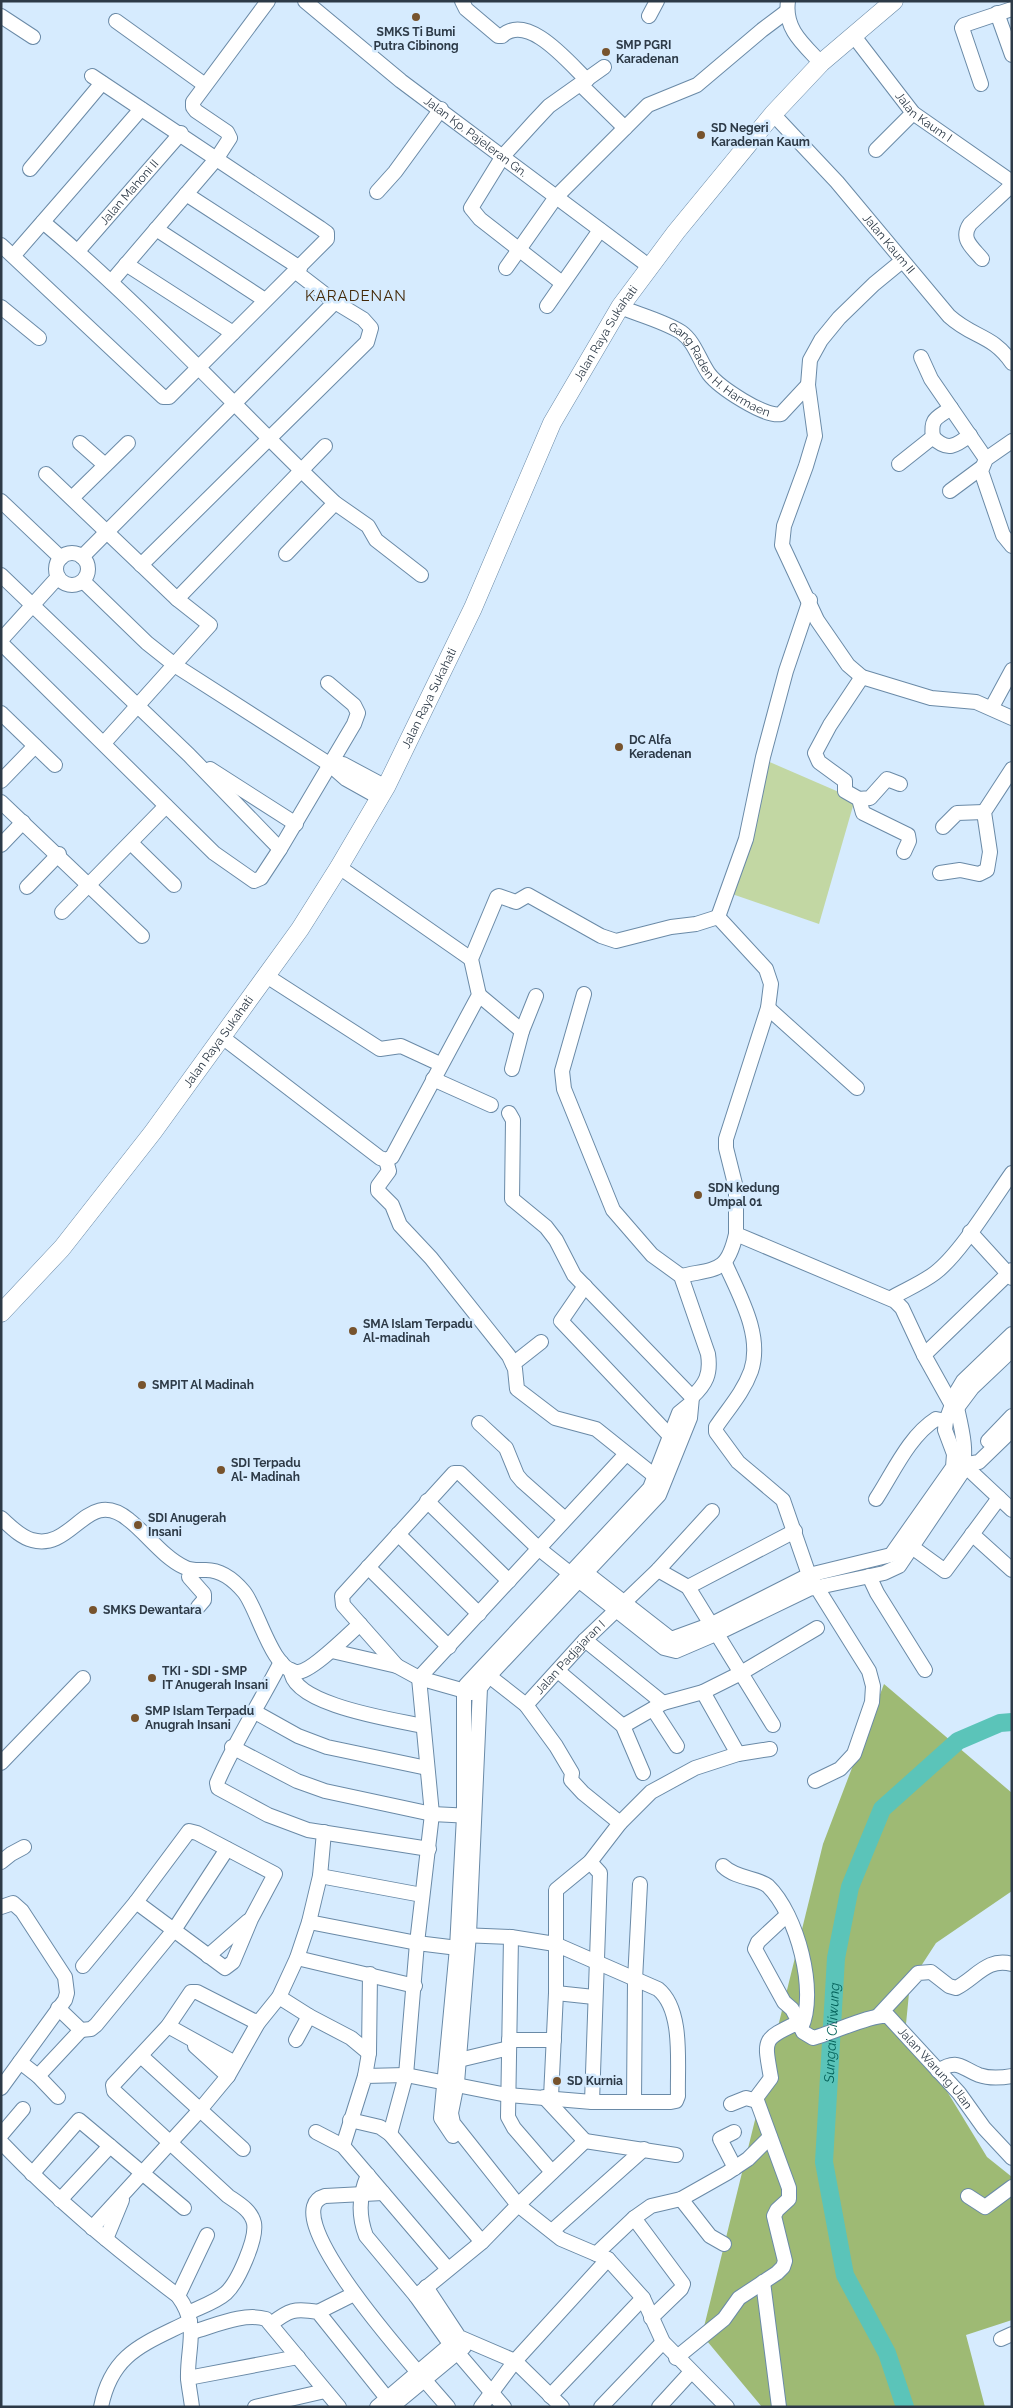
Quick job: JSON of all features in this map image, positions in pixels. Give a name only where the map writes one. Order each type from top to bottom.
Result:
[{"type":"main road","name":"Jalan Raya Sukahati","points":[[1,1313],[62,1248],[103,1198],[300,929],[340,867],[383,792],[473,608],[552,423],[620,307],[650,266],[773,114],[821,63],[894,1]]},
{"type":"street","points":[[111,282],[217,158],[230,136],[193,107],[193,102],[268,1]]},
{"type":"street","name":"Jalan Kp. Pajeleran Gn.","points":[[305,1],[384,67],[650,266]]},
{"type":"street","points":[[462,1],[466,9],[498,36],[517,29],[539,36],[625,128]]},
{"type":"street","points":[[649,16],[657,1]]},
{"type":"street","points":[[787,7],[793,34],[821,63]]},
{"type":"street","points":[[506,268],[556,197],[648,105],[698,85],[787,7]]},
{"type":"street","points":[[981,84],[962,28],[964,24],[1012,9]]},
{"type":"street","points":[[997,13],[1012,55]]},
{"type":"street","points":[[1,16],[33,37]]},
{"type":"street","points":[[116,21],[205,85]]},
{"type":"street","name":"Jalan Kaum I","points":[[852,35],[912,112],[1012,184]]},
{"type":"street","points":[[562,283],[480,220],[471,208],[503,156],[549,106],[604,67]]},
{"type":"street","points":[[1,244],[163,397],[169,397],[327,239],[327,233],[97,79],[30,169]]},
{"type":"street","points":[[14,255],[141,109]]},
{"type":"street","points":[[377,192],[399,166],[441,109]]},
{"type":"street","points":[[876,150],[912,112]]},
{"type":"street","name":"Jalan Kaum II","points":[[773,114],[838,182],[902,261],[957,324],[998,346],[1012,363]]},
{"type":"street","name":"Jalan Mahoni II","points":[[78,251],[181,134]]},
{"type":"street","points":[[982,259],[965,238],[965,232],[970,224],[1012,184]]},
{"type":"street","points":[[142,565],[367,342],[371,328],[363,319],[335,302],[298,270],[186,194]]},
{"type":"street","points":[[43,222],[111,282],[335,503],[368,526],[376,540],[421,575]]},
{"type":"street","points":[[156,229],[266,300]]},
{"type":"street","points":[[547,306],[600,230]]},
{"type":"street","points":[[902,261],[874,284],[828,330],[810,360],[808,385],[815,436],[781,539],[785,552],[810,600],[817,620],[848,665],[862,677],[931,698],[976,702],[992,707],[1012,718]]},
{"type":"street","points":[[126,264],[233,333]]},
{"type":"street","points":[[82,557],[335,302]]},
{"type":"street","points":[[1,307],[40,338]]},
{"type":"street","name":"Gang Raden H. Harmaen","points":[[620,307],[681,333],[690,340],[710,375],[728,391],[769,413],[781,414],[808,385]]},
{"type":"street","points":[[921,357],[923,366],[970,435],[984,463],[981,475],[1003,535],[1012,546]]},
{"type":"street","points":[[951,408],[933,420],[931,425],[932,437],[938,442],[956,446],[970,435]]},
{"type":"street","points":[[899,464],[932,437]]},
{"type":"street","points":[[950,491],[1012,441]]},
{"type":"street","points":[[80,443],[105,466]]},
{"type":"street","points":[[72,498],[128,443]]},
{"type":"street","points":[[177,599],[302,472],[325,446]]},
{"type":"street","points":[[46,474],[177,599],[210,625],[176,666],[104,743]]},
{"type":"street","points":[[1,501],[61,558]]},
{"type":"street","points":[[286,554],[335,503]]},
{"type":"street","points":[[58,577],[70,585],[83,581],[88,571],[82,557],[75,554],[61,558],[57,564],[58,577],[1,641],[218,856],[250,880],[254,881],[261,878],[296,824],[354,724],[358,713],[354,704],[328,683]]},
{"type":"street","points":[[1,575],[189,755],[280,849]]},
{"type":"street","points":[[83,581],[147,642],[176,666],[330,764],[346,779],[383,792]]},
{"type":"street","points":[[718,917],[746,839],[763,757],[786,671],[810,600]]},
{"type":"street","points":[[992,707],[1012,670]]},
{"type":"street","points":[[862,677],[830,725],[815,753],[819,762],[844,781],[845,791],[859,799],[870,798],[887,779],[900,784]]},
{"type":"street","points":[[1,713],[55,765]]},
{"type":"street","points":[[1,781],[35,746]]},
{"type":"street","points":[[189,755],[296,824]]},
{"type":"street","points":[[940,873],[960,870],[979,874],[987,870],[990,852],[984,812],[1012,769]]},
{"type":"street","points":[[859,799],[863,812],[908,835],[909,842],[904,852]]},
{"type":"street","points":[[1,802],[59,854],[142,936]]},
{"type":"street","points":[[62,912],[166,806]]},
{"type":"street","points":[[943,827],[958,813],[984,812]]},
{"type":"street","points":[[1,844],[23,822]]},
{"type":"street","points":[[131,843],[174,884]]},
{"type":"street","points":[[27,886],[59,854]]},
{"type":"street","points":[[340,867],[471,959]]},
{"type":"street","points":[[522,1031],[479,995],[471,959],[494,900],[499,896],[516,902],[528,896],[601,936],[616,941],[672,927],[696,924],[718,917]]},
{"type":"street","points":[[682,1276],[718,1268],[729,1258],[736,1234],[736,1188],[726,1148],[726,1139],[768,1008],[771,984],[766,969],[718,917]]},
{"type":"street","points":[[265,975],[380,1049],[401,1046],[440,1064]]},
{"type":"street","points":[[584,994],[562,1071],[564,1089],[613,1210],[652,1255],[682,1276],[708,1354],[710,1367],[702,1387],[679,1413],[671,1436],[660,1481]]},
{"type":"street","points":[[222,1037],[380,1158],[386,1160],[392,1157],[440,1064],[479,995]]},
{"type":"street","points":[[512,1069],[522,1031],[536,996]]},
{"type":"street","points":[[768,1008],[857,1088]]},
{"type":"street","points":[[433,1079],[491,1105]]},
{"type":"street","points":[[509,1113],[513,1120],[512,1199],[552,1234],[570,1270],[691,1400],[690,1418],[660,1481],[642,1498],[480,1688],[470,1816],[458,2060],[441,2118],[443,2123],[516,2208],[565,2241],[602,2256],[643,2298],[650,2318],[662,2342],[722,2405]]},
{"type":"street","points":[[386,1160],[389,1171],[378,1186],[378,1191],[392,1205],[400,1225],[471,1307],[513,1364],[516,1385],[520,1392],[555,1418],[596,1429],[660,1481]]},
{"type":"street","points":[[891,1298],[934,1274],[944,1265],[1012,1173]]},
{"type":"street","points":[[924,1355],[1010,1274],[970,1232]]},
{"type":"street","points":[[736,1234],[891,1298],[902,1308],[924,1355],[955,1408],[963,1436],[964,1464],[911,1541],[896,1551],[886,1565],[869,1576],[812,1581]]},
{"type":"street","points":[[725,1263],[750,1326],[752,1358],[751,1370],[744,1385],[715,1430],[738,1462],[783,1500],[812,1581],[869,1671],[873,1686],[872,1702],[854,1754],[840,1769],[815,1781]]},
{"type":"street","points":[[586,1286],[561,1321],[671,1436]]},
{"type":"street","points":[[955,1408],[957,1391],[963,1381],[1012,1334]]},
{"type":"street","points":[[513,1364],[540,1342]]},
{"type":"street","points":[[1012,1350],[968,1392],[946,1421],[945,1430],[955,1459],[964,1464],[1012,1510]]},
{"type":"street","points":[[964,1464],[979,1462],[1006,1436],[1012,1416]]},
{"type":"street","points":[[876,1499],[912,1443],[928,1424],[936,1419],[946,1421]]},
{"type":"street","points":[[479,1423],[506,1448],[517,1475],[522,1481],[565,1519]]},
{"type":"street","points":[[390,2134],[406,2075],[415,1986],[417,1943],[432,1814],[419,1678],[626,1454]]},
{"type":"street","points":[[397,1666],[343,1605],[342,1596],[452,1474],[460,1473],[538,1548],[578,1573],[620,1606],[668,1650],[676,1651],[715,1629],[812,1581],[886,1565]]},
{"type":"street","points":[[911,1541],[945,1571],[999,1498]]},
{"type":"street","points":[[427,1501],[509,1581]]},
{"type":"street","points":[[1,1518],[14,1530],[31,1540],[47,1542],[62,1537],[94,1511],[118,1513],[129,1519],[178,1564],[194,1571],[219,1572],[240,1587],[246,1594],[292,1677],[299,1686],[320,1699],[352,1710],[423,1726]]},
{"type":"street","name":"Jalan Padjajaran I","points":[[526,1705],[585,1640],[658,1570],[712,1511]]},
{"type":"street","points":[[688,1587],[795,1531]]},
{"type":"street","points":[[398,1534],[479,1614]]},
{"type":"street","points":[[972,1534],[1012,1570]]},
{"type":"street","points":[[368,1567],[448,1647]]},
{"type":"street","points":[[658,1570],[688,1587],[773,1725]]},
{"type":"street","points":[[194,1571],[189,1577],[201,1588],[204,1594],[204,1600],[198,1607]]},
{"type":"street","points":[[470,1816],[464,1691],[466,1685],[578,1573]]},
{"type":"street","points":[[869,1576],[876,1593],[925,1670]]},
{"type":"street","points":[[286,1666],[301,1672],[332,1651],[360,1624]]},
{"type":"street","points":[[623,1726],[658,1706],[703,1692],[741,1673],[817,1628]]},
{"type":"street","points":[[585,1640],[658,1706],[677,1746]]},
{"type":"street","points":[[332,1651],[397,1666],[419,1678],[479,1694]]},
{"type":"street","points":[[286,1666],[232,1747],[217,1782],[220,1791],[276,1818],[308,1830],[428,1849]]},
{"type":"street","points":[[558,1671],[623,1726],[643,1773]]},
{"type":"street","points":[[489,1676],[526,1705],[556,1746],[572,1773],[571,1780],[582,1793],[620,1823]]},
{"type":"street","points":[[1,1763],[83,1678]]},
{"type":"street","points":[[703,1692],[738,1754]]},
{"type":"street","points":[[254,1712],[298,1736],[326,1747],[427,1768]]},
{"type":"street","points":[[232,1747],[309,1786],[432,1814],[470,1816]]},
{"type":"street","points":[[676,2154],[585,2141],[547,2097],[554,2040],[556,1890],[590,1862],[620,1823],[650,1792],[695,1768],[738,1754],[770,1749]]},
{"type":"street","points":[[83,1966],[136,1902],[189,1831],[193,1831],[274,1874],[230,1965],[222,1967],[136,1902]]},
{"type":"street","points":[[92,2228],[169,2141],[200,2111],[228,2076],[258,2023],[278,1997],[297,1958],[309,1922],[320,1876],[324,1832]]},
{"type":"street","points":[[1,1862],[24,1847]]},
{"type":"street","points":[[38,2076],[81,2030],[96,2025],[174,1930],[227,1849]]},
{"type":"street","points":[[590,1862],[600,1873],[594,1996],[592,2102]]},
{"type":"street","points":[[676,2358],[724,2319],[736,2301],[778,2273],[786,2261],[774,2216],[777,2210],[790,2199],[790,2194],[757,2101],[757,2094],[772,2078],[767,2043],[772,2035],[800,2025],[808,2008],[807,1988],[796,1935],[787,1915],[767,1885],[729,1872],[723,1866]]},
{"type":"street","points":[[320,1876],[422,1895]]},
{"type":"street","points":[[634,2102],[635,1980],[640,1884]]},
{"type":"street","points":[[1,1907],[13,1903],[22,1911],[65,1978],[67,1993],[65,2000],[1,2088]]},
{"type":"street","points":[[787,1915],[758,1942],[755,1949],[784,2002],[792,2009],[800,2025],[810,2038],[842,2030],[878,2016],[918,1973],[931,1972],[949,1986],[956,1988],[990,1963],[1001,1961],[1012,1964]]},
{"type":"street","points":[[208,1956],[251,1919]]},
{"type":"street","points":[[309,1922],[417,1943],[463,1942],[511,1937],[555,1944],[658,1989],[665,1995],[672,2008],[676,2029],[678,2096],[676,2100],[671,2102],[592,2102],[508,2095],[451,2082],[406,2075],[365,2076]]},
{"type":"street","points":[[511,1937],[507,2111],[510,2122],[552,2172]]},
{"type":"street","points":[[451,2082],[463,1942]]},
{"type":"street","points":[[297,1958],[415,1986]]},
{"type":"street","points":[[342,2146],[365,2076],[369,2053],[370,1974]]},
{"type":"street","points":[[101,2407],[104,2394],[116,2367],[134,2350],[190,2322],[227,2292],[242,2271],[254,2224],[250,2214],[241,2205],[228,2196],[113,2088],[114,2082],[168,2026],[188,1995],[193,1992],[258,2023]]},
{"type":"street","points":[[556,1993],[594,1996]]},
{"type":"street","points":[[278,1997],[351,2038],[369,2053]]},
{"type":"street","points":[[58,2008],[81,2030]]},
{"type":"street","points":[[296,2040],[309,2016]]},
{"type":"street","name":"Jalan Warung Ulan","points":[[878,2016],[890,2018],[1012,2158]]},
{"type":"street","points":[[168,2026],[235,2062]]},
{"type":"street","points":[[182,2034],[228,2076]]},
{"type":"street","points":[[458,2060],[509,2044],[554,2040]]},
{"type":"street","points":[[141,2056],[243,2149]]},
{"type":"street","points":[[20,2062],[38,2076],[58,2097]]},
{"type":"street","points":[[938,2071],[947,2065],[955,2063],[980,2075],[1001,2078],[1012,2076]]},
{"type":"street","points":[[731,2104],[746,2098],[757,2101]]},
{"type":"street","points":[[1,2135],[23,2109]]},
{"type":"street","points":[[350,2120],[380,2127],[390,2134],[482,2242]]},
{"type":"street","points":[[32,2174],[77,2121],[81,2121],[184,2208]]},
{"type":"street","points":[[316,2132],[342,2146],[448,2269]]},
{"type":"street","points":[[734,2132],[720,2139],[735,2168]]},
{"type":"street","points":[[480,2407],[492,2394],[514,2361],[634,2218],[657,2203],[668,2204],[681,2199],[735,2168],[770,2136]]},
{"type":"street","points":[[421,2292],[482,2242],[585,2141]]},
{"type":"street","points":[[1,2142],[32,2174],[92,2228],[178,2296],[190,2322],[188,2378],[192,2407]]},
{"type":"street","points":[[60,2200],[110,2146]]},
{"type":"street","points":[[552,2231],[644,2149]]},
{"type":"street","points":[[368,2175],[360,2193],[363,2228],[366,2236],[421,2292],[492,2394],[504,2407]]},
{"type":"street","points":[[968,2196],[985,2207],[1012,2187]]},
{"type":"street","points":[[106,2239],[126,2190]]},
{"type":"street","points":[[383,2193],[321,2197],[315,2201],[313,2207],[317,2232],[354,2294],[448,2407]]},
{"type":"street","points":[[681,2199],[710,2236],[724,2244]]},
{"type":"street","points":[[634,2218],[683,2284],[681,2289],[650,2318]]},
{"type":"street","points":[[178,2296],[207,2235]]},
{"type":"street","points":[[763,2282],[779,2407]]},
{"type":"street","points":[[271,2324],[286,2312],[299,2309],[318,2312],[354,2294]]},
{"type":"street","points":[[550,2396],[643,2298]]},
{"type":"street","points":[[318,2312],[388,2405],[459,2344]]},
{"type":"street","points":[[190,2322],[258,2316],[271,2324],[298,2357],[322,2392],[338,2407]]},
{"type":"street","points":[[602,2407],[662,2342]]},
{"type":"street","points":[[459,2344],[496,2351],[514,2361],[562,2407]]},
{"type":"street","points":[[188,2378],[298,2357]]},
{"type":"street","points":[[659,2407],[691,2372]]},
{"type":"street","points":[[254,2407],[278,2405],[322,2392]]},
{"type":"street","points":[[322,2392],[323,2407]]},
{"type":"green space","points":[[765,760],[855,799],[819,924],[732,894]]},
{"type":"green space","points":[[884,1684],[1012,1793],[1012,1891],[936,1943],[910,1983],[906,2024],[987,2157],[1012,2177],[1012,2320],[966,2335],[985,2407],[762,2407],[702,2335],[823,1844]]},
{"type":"waterway","name":"Sungai Ciliwung","points":[[905,2407],[887,2353],[845,2275],[824,2162],[836,1958],[850,1887],[882,1809],[958,1741],[1000,1723],[1012,1722]]},
{"type":"place","name":"SMKS Ti Bumi Putra Cibinong","points":[[416,17]]},
{"type":"place","name":"SMP PGRI Karadenan","points":[[606,52]]},
{"type":"place","name":"SD Negeri Karadenan Kaum","points":[[701,135]]},
{"type":"place","name":"DC Alfa Keradenan","points":[[619,747]]},
{"type":"place","name":"SDN kedung Umpal 01","points":[[698,1195]]},
{"type":"place","name":"SMA Islam Terpadu Al-madinah","points":[[353,1331]]},
{"type":"place","name":"SMPIT Al Madinah","points":[[142,1385]]},
{"type":"place","name":"SDI Terpadu Al- Madinah","points":[[221,1470]]},
{"type":"place","name":"SDI Anugerah Insani","points":[[138,1525]]},
{"type":"place","name":"SMKS Dewantara","points":[[93,1610]]},
{"type":"place","name":"TKI - SDI - SMP IT Anugerah Insani","points":[[152,1678]]},
{"type":"place","name":"SMP Islam Terpadu Anugrah Insani","points":[[135,1718]]},
{"type":"place","name":"SD Kurnia","points":[[557,2081]]},
{"type":"district","name":"KARADENAN","points":[[356,296]]}]
